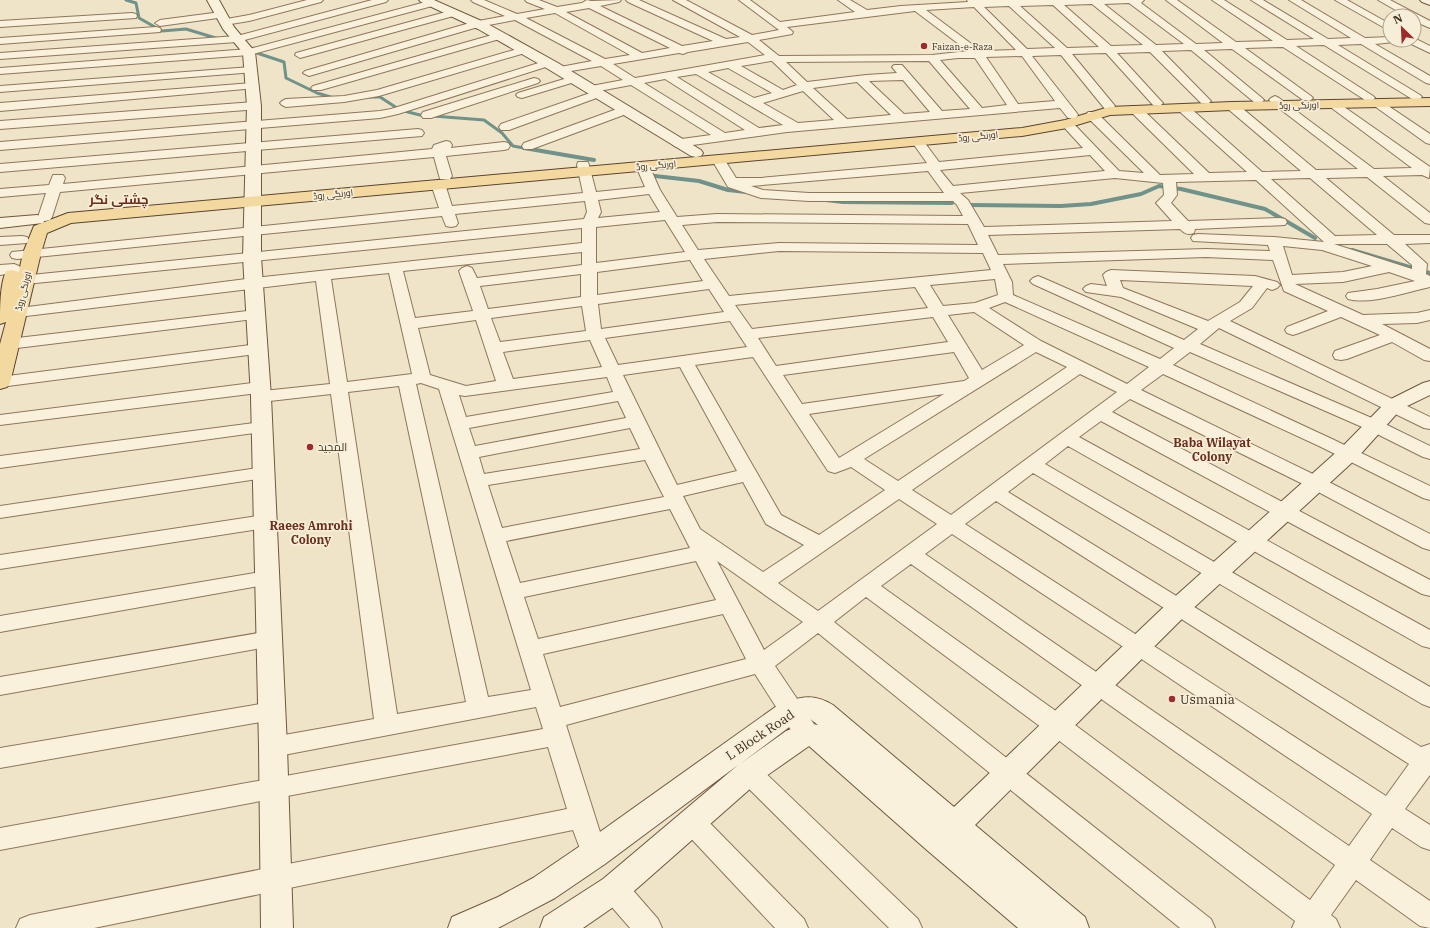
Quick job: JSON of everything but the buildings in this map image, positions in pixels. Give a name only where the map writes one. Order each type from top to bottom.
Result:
[{"type":"main road","name":"اورنگی روڈ","points":[[16,262],[40,230],[68,218],[252,198],[584,168],[696,153],[988,129],[1050,121],[1068,114],[1109,106],[1258,100],[1278,103],[1306,98],[1426,100]]},
{"type":"main road","name":"اورنگی روڈ","points":[[584,168],[642,166],[718,160],[1022,132],[1068,114],[1092,115],[1109,111],[1135,109],[1278,103],[1333,104],[1373,100]]},
{"type":"main road","name":"اورنگی روڈ","points":[[0,318],[3,297],[16,262],[22,240],[30,225],[41,218],[66,212],[100,207],[252,198]]},
{"type":"main road","name":"اورنگی روڈ","points":[[0,382],[26,279],[16,262]]},
{"type":"street","points":[[0,41],[158,26],[219,12],[249,18],[318,0]]},
{"type":"street","points":[[0,125],[75,119],[250,80],[383,0]]},
{"type":"street","points":[[476,0],[516,17],[602,62],[723,137]]},
{"type":"street","points":[[530,0],[556,10],[640,56]]},
{"type":"street","points":[[578,0],[681,49],[702,69],[753,102],[796,127]]},
{"type":"street","points":[[616,0],[516,17],[471,21],[301,60],[439,6],[471,21],[494,33],[552,65],[696,153]]},
{"type":"street","points":[[631,0],[725,42],[745,62]]},
{"type":"street","points":[[678,0],[702,11],[750,38],[775,58],[844,123]]},
{"type":"street","points":[[696,0],[702,11]]},
{"type":"street","points":[[276,113],[366,106],[552,65],[602,62],[788,32],[744,0]]},
{"type":"street","points":[[843,0],[864,12]]},
{"type":"street","points":[[887,0],[909,17]]},
{"type":"street","points":[[1131,0],[1193,46],[1258,100]]},
{"type":"street","points":[[778,25],[864,12],[917,8],[933,3],[1139,0]]},
{"type":"street","points":[[1171,0],[1306,98]]},
{"type":"street","points":[[1217,0],[1373,100],[1430,140]]},
{"type":"street","points":[[1256,0],[1325,42],[1426,100]]},
{"type":"street","points":[[1294,0],[1430,81]]},
{"type":"street","points":[[1340,0],[1382,24]]},
{"type":"street","points":[[1383,0],[1398,8]]},
{"type":"street","points":[[1426,0],[1430,2]]},
{"type":"street","points":[[1054,1],[1108,49],[1157,103]]},
{"type":"street","points":[[1094,1],[1153,48],[1205,101]]},
{"type":"street","points":[[974,2],[1024,52],[1094,151],[1115,174]]},
{"type":"street","points":[[1010,2],[1064,51],[1109,106]]},
{"type":"street","points":[[0,146],[69,141],[250,80],[439,6]]},
{"type":"street","points":[[917,8],[978,54],[1015,108]]},
{"type":"street","points":[[219,12],[250,80],[254,146],[252,257],[261,392],[268,578],[277,928]]},
{"type":"street","points":[[0,24],[132,16]]},
{"type":"street","points":[[366,66],[494,33]]},
{"type":"street","points":[[317,88],[494,33]]},
{"type":"street","points":[[542,102],[633,82],[729,64],[775,58],[932,58],[1024,52],[1382,40]]},
{"type":"street","points":[[368,86],[519,47]]},
{"type":"street","points":[[286,103],[344,99],[374,94],[519,47]]},
{"type":"street","points":[[41,218],[55,188],[86,83],[98,49]]},
{"type":"street","points":[[0,56],[98,49],[250,80],[352,117],[400,110],[552,65]]},
{"type":"street","points":[[890,58],[939,115]]},
{"type":"street","points":[[932,58],[979,112]]},
{"type":"street","points":[[809,59],[846,81]]},
{"type":"street","points":[[849,59],[863,79],[901,118]]},
{"type":"street","points":[[729,64],[782,94]]},
{"type":"street","points":[[0,71],[92,65],[250,80]]},
{"type":"street","points":[[427,115],[552,65]]},
{"type":"street","points":[[667,76],[757,132]]},
{"type":"street","points":[[753,102],[806,87],[863,79],[906,76]]},
{"type":"street","points":[[457,115],[574,79]]},
{"type":"street","points":[[0,89],[86,83],[250,80]]},
{"type":"street","points":[[0,107],[81,100],[250,80]]},
{"type":"street","points":[[505,127],[592,90]]},
{"type":"street","points":[[1278,103],[1372,173],[1430,220]]},
{"type":"street","points":[[1333,104],[1428,173]]},
{"type":"street","points":[[1232,106],[1392,240],[1423,275]]},
{"type":"street","points":[[678,143],[796,127],[1015,108],[1068,114]]},
{"type":"street","points":[[1183,108],[1259,177],[1328,243],[1391,267],[1423,275]]},
{"type":"street","points":[[1135,109],[1206,178]]},
{"type":"street","points":[[528,146],[625,110]]},
{"type":"street","points":[[1092,115],[1167,183],[1171,196],[1163,203],[1198,238],[1206,253]]},
{"type":"street","points":[[0,168],[418,133]]},
{"type":"street","points":[[484,137],[455,142],[438,148],[440,153],[446,211],[506,384]]},
{"type":"street","points":[[918,142],[953,193],[963,203],[1004,282],[1006,297]]},
{"type":"street","points":[[0,192],[253,171],[504,146]]},
{"type":"street","points":[[732,182],[760,182],[1094,151]]},
{"type":"street","points":[[718,160],[733,184],[761,194],[809,197],[953,193],[1115,174],[1167,183],[1206,178],[1372,173],[1428,173]]},
{"type":"street","points":[[642,166],[653,190],[694,255],[746,335],[835,466],[839,466],[851,459],[1034,345]]},
{"type":"street","points":[[584,168],[594,212],[589,223],[590,300],[593,329],[651,453],[755,655],[799,722],[818,736],[939,842],[1042,928]]},
{"type":"street","points":[[16,262],[252,231],[653,190]]},
{"type":"street","points":[[761,194],[779,247]]},
{"type":"street","name":"اورنگی روڈ","points":[[0,223],[41,218]]},
{"type":"street","points":[[26,279],[589,223],[672,219],[770,218],[976,226],[1184,225],[1280,222]]},
{"type":"street","points":[[1198,238],[1276,248]]},
{"type":"street","points":[[472,283],[694,255],[779,247],[990,255],[1206,253],[1328,243],[1430,239]]},
{"type":"street","points":[[0,241],[22,240]]},
{"type":"street","points":[[18,312],[254,283],[589,247]]},
{"type":"street","points":[[1276,248],[1288,284],[1341,312],[1429,354]]},
{"type":"street","points":[[1116,292],[1111,275],[1255,281],[1263,283],[1288,284],[1343,277],[1391,267]]},
{"type":"street","points":[[396,268],[409,324],[414,379],[479,708]]},
{"type":"street","points":[[725,302],[1000,274]]},
{"type":"street","points":[[1354,296],[1378,294],[1423,275]]},
{"type":"street","points":[[323,276],[387,726]]},
{"type":"street","points":[[1038,281],[1186,346],[1375,426],[1430,453]]},
{"type":"street","points":[[920,282],[958,346],[974,383]]},
{"type":"street","points":[[0,839],[274,789],[555,728],[761,664],[1067,438],[1162,366],[1214,324],[1246,305],[1263,283]]},
{"type":"street","points":[[409,324],[713,284]]},
{"type":"street","points":[[1091,289],[1124,293],[1214,324],[1430,424]]},
{"type":"street","points":[[746,335],[977,307],[1006,297],[1162,366],[1430,494]]},
{"type":"street","points":[[977,307],[1034,345],[1130,390],[1316,483],[1430,543]]},
{"type":"street","points":[[1293,330],[1341,312]]},
{"type":"street","points":[[9,344],[256,315]]},
{"type":"street","points":[[1359,320],[1417,318],[1430,315]]},
{"type":"street","points":[[494,348],[734,316]]},
{"type":"street","points":[[1341,355],[1394,336]]},
{"type":"street","points":[[771,372],[958,346]]},
{"type":"street","points":[[0,382],[258,349]]},
{"type":"street","points":[[0,420],[261,392],[339,388],[414,379],[448,385],[465,391],[506,384],[757,351]]},
{"type":"street","points":[[685,361],[773,519],[819,544]]},
{"type":"street","points":[[763,583],[1080,366]]},
{"type":"street","points":[[797,410],[974,383]]},
{"type":"street","points":[[448,385],[594,854]]},
{"type":"street","points":[[954,827],[1178,607],[1349,454],[1393,406],[1430,387]]},
{"type":"street","points":[[460,424],[624,395]]},
{"type":"street","points":[[1100,413],[1430,589]]},
{"type":"street","points":[[468,453],[636,422]]},
{"type":"street","points":[[0,462],[262,427]]},
{"type":"street","points":[[1067,438],[1430,640]]},
{"type":"street","points":[[477,481],[651,453]]},
{"type":"street","points":[[851,459],[1139,646],[1430,839]]},
{"type":"street","points":[[1032,464],[1430,698]]},
{"type":"street","points":[[0,512],[264,473]]},
{"type":"street","points":[[495,536],[673,496],[748,475]]},
{"type":"street","points":[[867,587],[1058,726],[1315,925],[1352,863],[1428,760],[1178,607],[995,492]]},
{"type":"street","points":[[0,562],[265,522]]},
{"type":"street","points":[[512,592],[697,543],[763,583],[819,622],[1201,928]]},
{"type":"street","points":[[911,554],[1430,917]]},
{"type":"street","points":[[0,624],[268,578]]},
{"type":"street","points":[[530,650],[729,605]]},
{"type":"street","points":[[0,686],[270,638]]},
{"type":"street","points":[[273,747],[545,696]]},
{"type":"street","name":"L Block Road","points":[[556,928],[614,889],[749,774],[796,739],[803,707],[814,707],[823,713],[1073,928]]},
{"type":"street","points":[[0,758],[272,711]]},
{"type":"street","name":"L Block Road","points":[[464,928],[509,907],[544,888],[594,854],[799,722]]},
{"type":"street","points":[[749,774],[908,928]]},
{"type":"street","points":[[30,928],[583,817]]},
{"type":"street","points":[[693,823],[794,928]]},
{"type":"street","points":[[614,889],[648,928]]},
{"type":"waterway","points":[[126,0],[136,3],[139,18],[162,31],[186,29],[219,39]]},
{"type":"waterway","points":[[257,53],[284,62],[286,78],[317,93],[334,98]]},
{"type":"waterway","points":[[368,97],[380,97],[400,110],[420,115],[484,120],[502,133],[513,146],[529,149]]},
{"type":"waterway","points":[[524,148],[594,160]]},
{"type":"waterway","points":[[655,176],[699,181],[728,190],[746,192]]},
{"type":"waterway","points":[[970,205],[1061,206],[1091,204],[1141,194],[1159,186],[1181,189],[1265,209],[1315,238]]},
{"type":"waterway","points":[[826,200],[843,202],[952,203]]},
{"type":"waterway","points":[[1352,250],[1430,273]]},
{"type":"place","name":"Faizan-e-Raza","points":[[924,46]]},
{"type":"place","name":"المجید","points":[[310,447]]},
{"type":"place","name":"Usmania","points":[[1172,699]]},
{"type":"district","name":"چشتی نگر","points":[[119,199]]},
{"type":"district","name":"Baba Wilayat Colony","points":[[1212,449]]},
{"type":"district","name":"Raees Amrohi Colony","points":[[311,532]]}]
